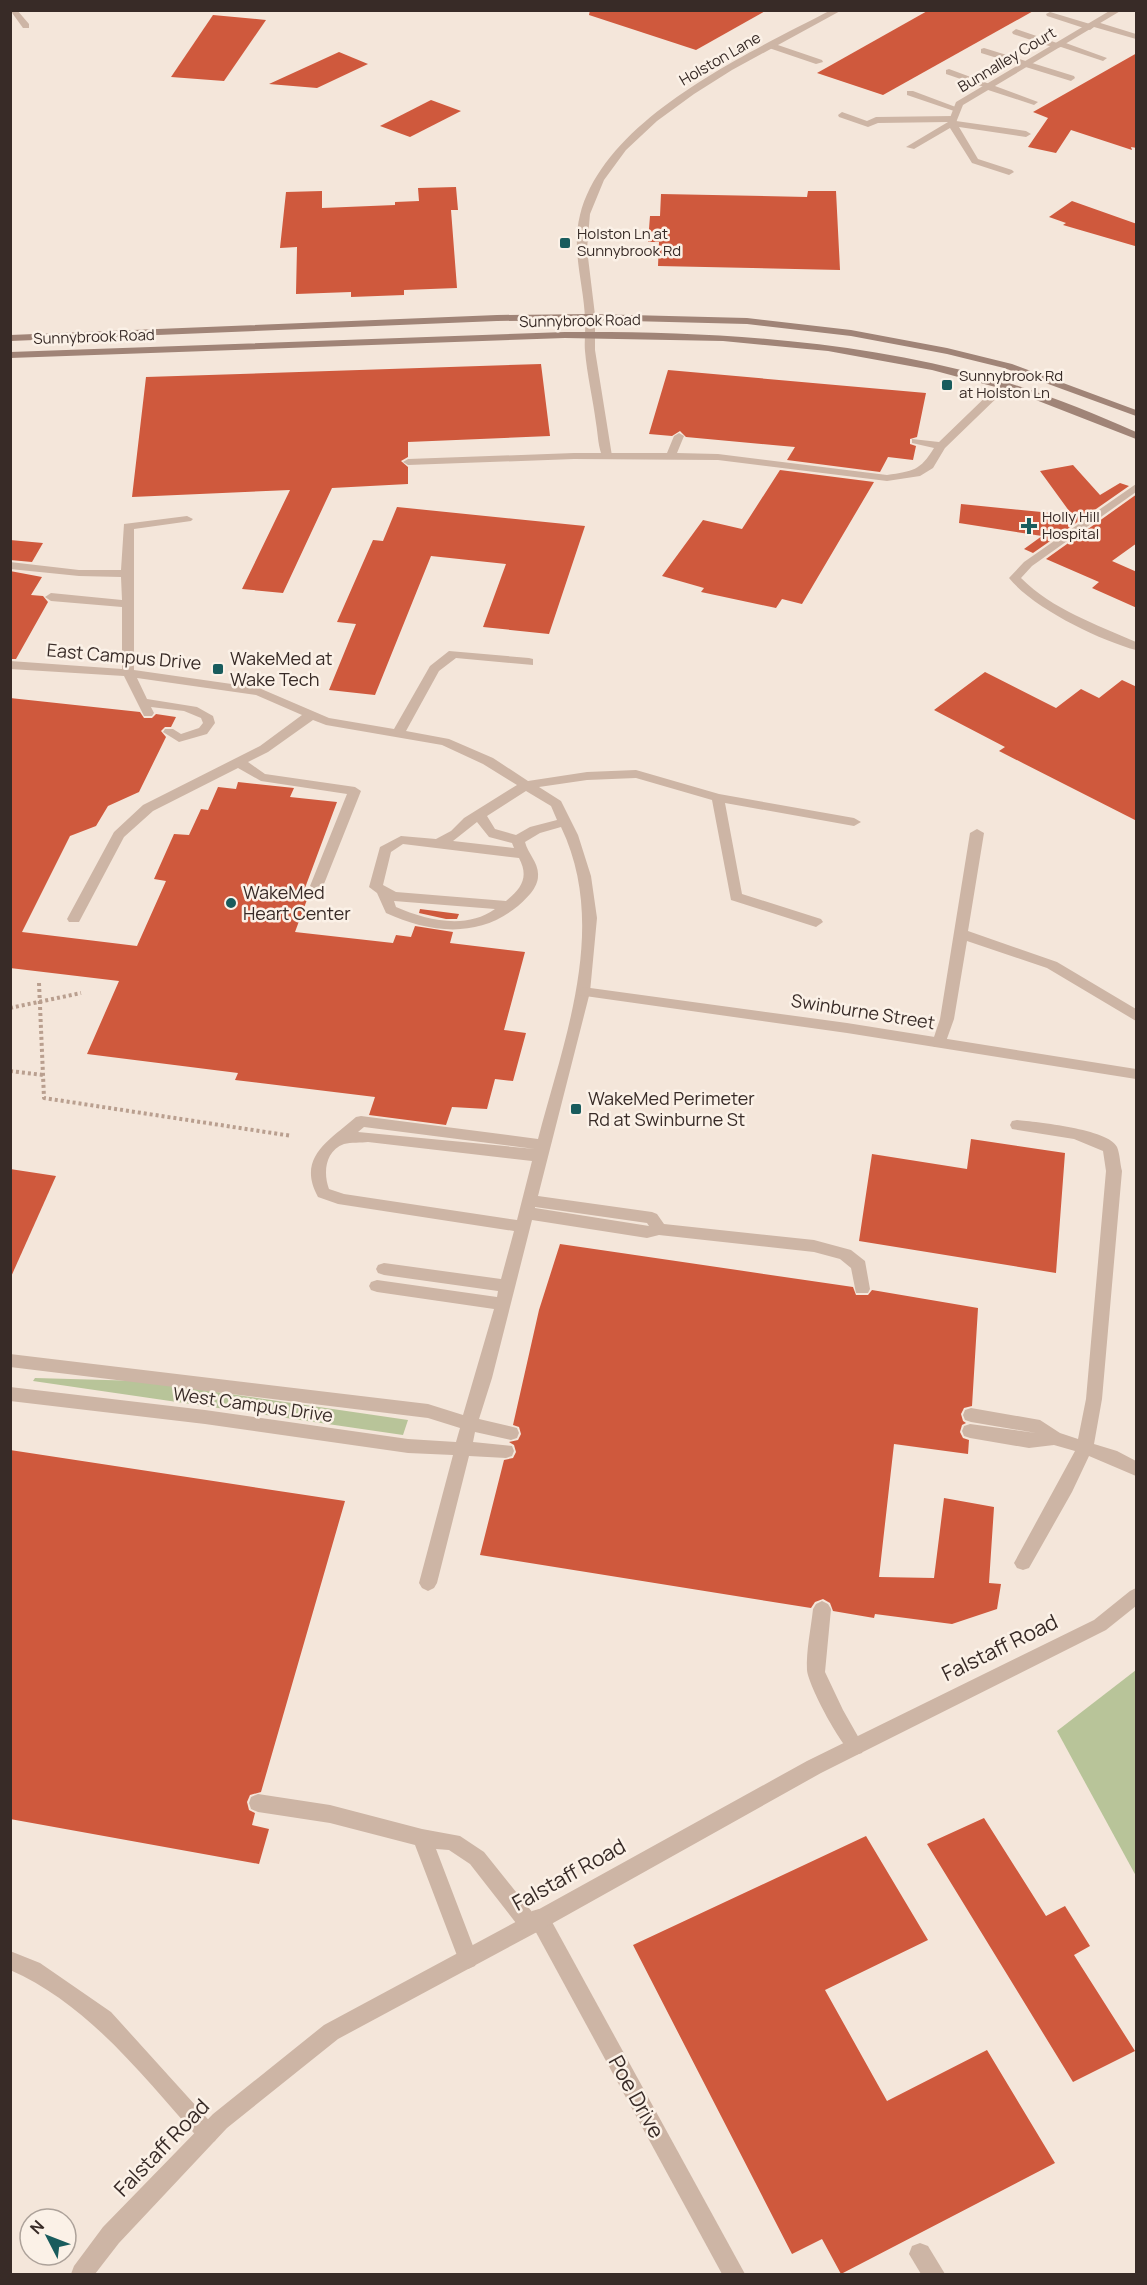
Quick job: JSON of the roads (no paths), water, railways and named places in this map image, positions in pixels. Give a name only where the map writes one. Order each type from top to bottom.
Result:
[{"type":"main road","name":"Sunnybrook Road","points":[[10,338],[497,318],[591,317],[747,321],[851,333],[947,351],[1008,366],[1137,413]]},
{"type":"main road","points":[[121,351],[167,341],[177,332]]},
{"type":"main road","name":"Sunnybrook Road","points":[[10,355],[593,335],[689,336],[813,346],[907,362],[1003,386],[1084,414],[1137,436]]},
{"type":"street","points":[[12,10],[26,26]]},
{"type":"street","name":"Holston Lane","points":[[607,456],[590,350],[593,335],[580,252],[585,213],[610,166],[645,125],[693,89],[838,10]]},
{"type":"street","name":"Bunnalley Court","points":[[953,121],[959,104],[1118,10]]},
{"type":"street","points":[[1050,14],[1137,37]]},
{"type":"street","points":[[1016,32],[1102,58]]},
{"type":"street","points":[[772,46],[819,62]]},
{"type":"street","points":[[984,51],[1071,78]]},
{"type":"street","points":[[949,72],[1034,102]]},
{"type":"street","points":[[910,93],[957,109]]},
{"type":"street","points":[[842,115],[868,124],[876,120],[953,121],[1026,134]]},
{"type":"street","points":[[911,147],[953,121]]},
{"type":"street","points":[[953,121],[975,161],[1009,172]]},
{"type":"street","points":[[408,462],[671,456],[762,461],[887,478],[916,474],[929,466],[941,446],[1003,386]]},
{"type":"street","points":[[671,456],[679,436]]},
{"type":"street","points":[[916,441],[941,446]]},
{"type":"street","points":[[1137,487],[1028,564],[1015,578],[1028,594],[1072,617],[1137,646]]},
{"type":"street","points":[[169,732],[179,738],[203,731],[209,723],[207,716],[200,711],[183,707],[145,708],[128,673],[130,659],[127,604],[128,526],[187,519]]},
{"type":"street","points":[[10,565],[80,573],[127,574]]},
{"type":"street","points":[[51,597],[127,604]]},
{"type":"street","points":[[398,734],[434,669],[453,654],[529,662]]},
{"type":"street","name":"East Campus Drive","points":[[10,664],[128,673],[259,692],[326,721],[445,742],[488,761],[555,804],[565,822],[584,876],[590,918],[583,992]]},
{"type":"street","points":[[74,919],[119,835],[148,808],[264,749],[311,715]]},
{"type":"street","points":[[238,762],[261,777],[355,791],[317,886]]},
{"type":"street","points":[[438,843],[456,834],[469,820],[526,785],[587,776],[636,774],[718,798],[854,822]]},
{"type":"street","points":[[718,798],[736,897],[816,922]]},
{"type":"street","points":[[480,815],[486,829],[499,837],[518,840],[535,830],[565,822]]},
{"type":"street","points":[[939,1043],[947,1019],[977,832]]},
{"type":"street","points":[[509,906],[393,896],[376,887],[385,850],[401,840],[523,854]]},
{"type":"street","points":[[382,890],[391,910],[408,919],[466,927],[498,916],[523,895],[531,882],[530,863],[519,850],[518,840]]},
{"type":"street","points":[[961,934],[1052,965],[1137,1016]]},
{"type":"street","points":[[428,1583],[469,1424],[484,1378],[583,992]]},
{"type":"street","name":"Swinburne Street","points":[[583,992],[1137,1074]]},
{"type":"street","points":[[1017,1125],[1059,1129],[1088,1136],[1110,1148],[1114,1171],[1094,1399],[1085,1447],[1066,1487],[1023,1563]]},
{"type":"street","points":[[542,1151],[368,1137],[339,1140],[326,1152],[317,1167],[317,1182],[323,1193],[343,1200],[526,1214],[647,1232],[659,1229],[814,1246],[845,1254],[859,1265],[862,1289]]},
{"type":"street","points":[[384,1269],[506,1286]]},
{"type":"street","points":[[377,1286],[503,1304]]},
{"type":"street","name":"West Campus Drive","points":[[10,1360],[428,1411],[469,1424],[511,1432]]},
{"type":"street","name":"West Campus Drive","points":[[10,1394],[205,1417],[408,1446],[506,1451]]},
{"type":"street","points":[[970,1423],[1029,1441],[1054,1438],[1112,1456],[1137,1470]]},
{"type":"street","name":"Falstaff Road","points":[[82,2274],[111,2235],[220,2121],[331,2032],[468,1959],[814,1767],[1100,1625],[1137,1596]]},
{"type":"street","points":[[822,1610],[816,1672],[836,1716],[855,1747]]},
{"type":"street","name":"Poe Drive","points":[[258,1803],[330,1814],[422,1838],[453,1842],[477,1858],[535,1922],[734,2274]]},
{"type":"street","points":[[422,1838],[468,1959]]},
{"type":"street","points":[[10,1960],[33,1970],[104,2019],[208,2134]]},
{"type":"street","points":[[920,2254],[934,2274]]},
{"type":"place","name":"Holston Ln at Sunnybrook Rd","points":[[565,243]]},
{"type":"place","name":"Sunnybrook Rd at Holston Ln","points":[[947,385]]},
{"type":"place","name":"Holly Hill Hospital","points":[[1029,526]]},
{"type":"place","name":"WakeMed at Wake Tech","points":[[218,669]]},
{"type":"place","name":"WakeMed Heart Center","points":[[231,903]]},
{"type":"place","name":"WakeMed Perimeter Rd at Swinburne St","points":[[576,1109]]}]
